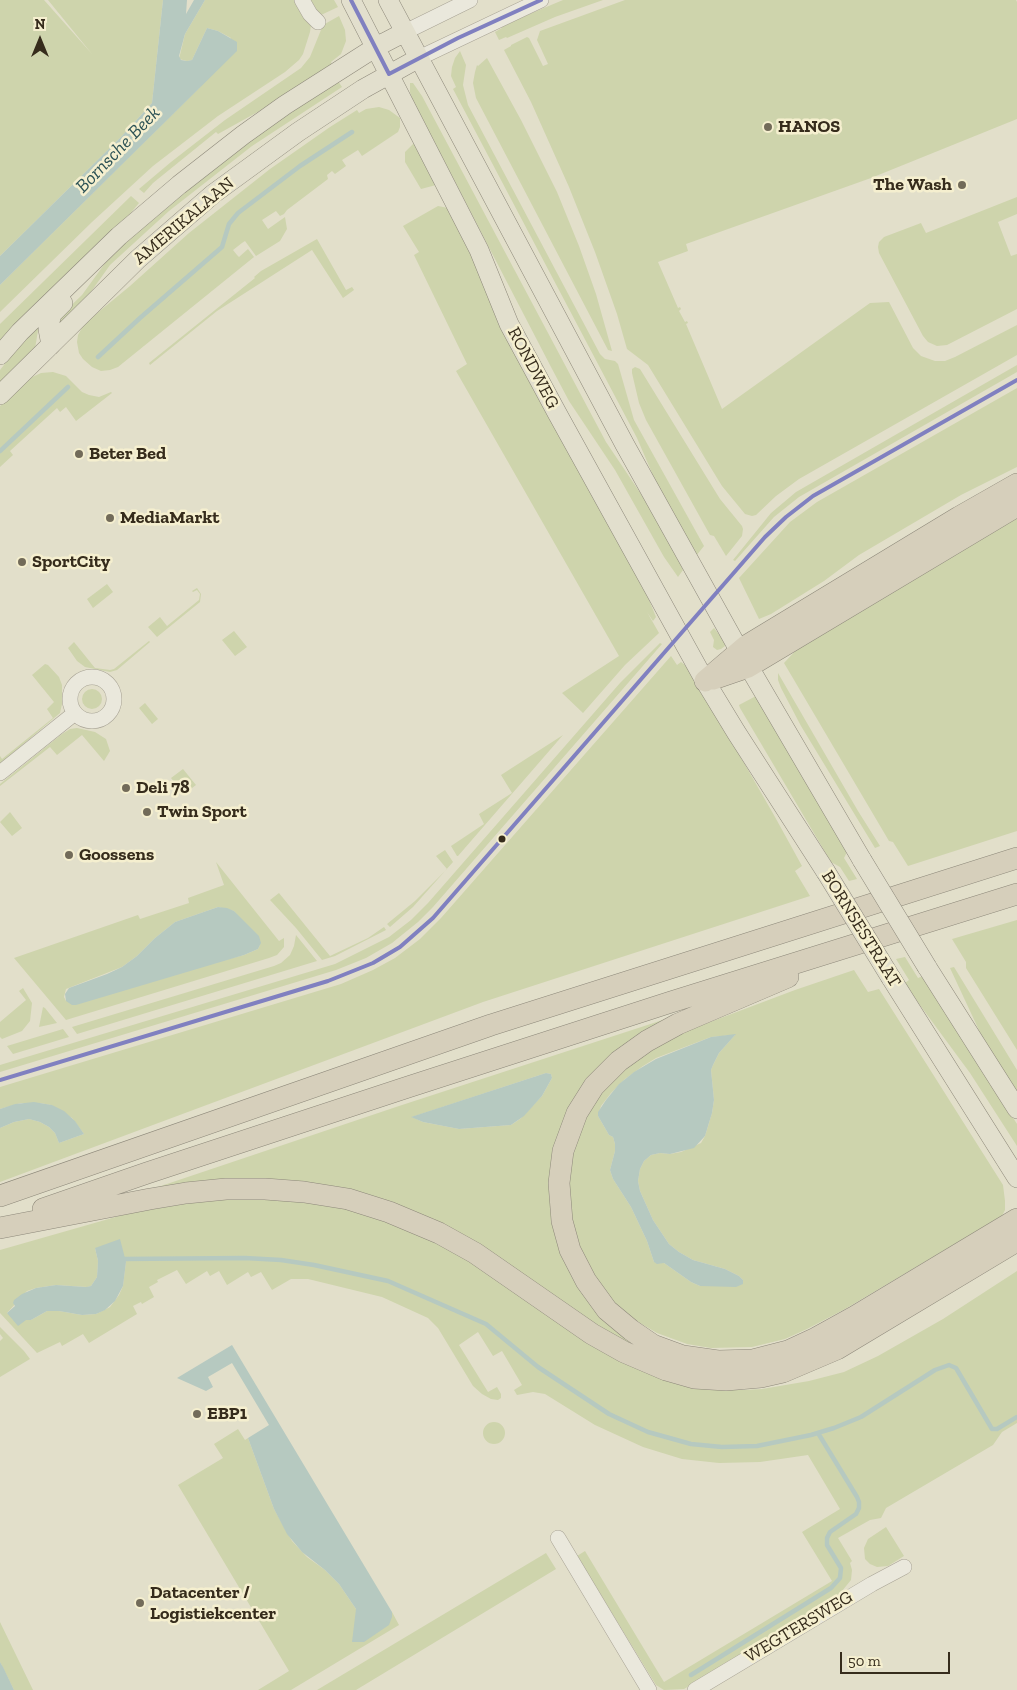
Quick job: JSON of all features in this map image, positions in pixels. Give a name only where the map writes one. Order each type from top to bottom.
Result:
[{"type":"highway","points":[[744,658],[959,517],[1017,484]]},
{"type":"highway","points":[[705,681],[1017,506]]},
{"type":"highway","points":[[0,1196],[491,1025],[1017,856]]},
{"type":"highway","points":[[0,1224],[408,1086],[1017,894]]},
{"type":"highway","points":[[862,943],[751,994],[678,1024],[646,1041],[619,1061],[594,1086],[577,1113],[563,1151],[559,1183],[562,1221],[570,1250],[586,1282],[607,1310],[630,1330],[653,1345],[683,1356],[718,1362],[753,1360],[788,1351],[816,1338],[1017,1218]]},
{"type":"highway","points":[[0,1228],[150,1199],[226,1189],[265,1188],[304,1192],[348,1200],[389,1212],[439,1233],[475,1253],[592,1334],[624,1352],[666,1370],[694,1378],[726,1380],[761,1377],[783,1372],[837,1349],[1017,1240]]},
{"type":"main road","name":"RONDWEG","points":[[351,0],[479,250],[509,324],[705,681]]},
{"type":"main road","points":[[388,0],[612,422],[744,658]]},
{"type":"main road","name":"AMERIKALAAN","points":[[0,355],[20,332],[100,254],[178,184],[243,134],[285,105],[376,47],[405,32]]},
{"type":"main road","name":"AMERIKALAAN","points":[[0,395],[138,259],[213,194],[298,132],[389,74],[419,58]]},
{"type":"main road","points":[[51,345],[48,329],[52,314],[74,291],[100,254]]},
{"type":"main road","name":"BORNSESTRAAT","points":[[744,658],[862,860],[1017,1109]]},
{"type":"main road","name":"BORNSESTRAAT","points":[[705,681],[1017,1178]]},
{"type":"street","points":[[302,0],[310,14],[318,22]]},
{"type":"street","points":[[405,32],[470,0]]},
{"type":"street","points":[[419,58],[541,0]]},
{"type":"street","points":[[0,773],[75,713]]},
{"type":"street","points":[[558,1538],[649,1690]]},
{"type":"street","name":"WEGTERSWEG","points":[[695,1690],[872,1584],[904,1567]]},
{"type":"green space","points":[[0,0],[44,0],[92,54],[48,0],[163,0],[152,103],[121,137],[0,256]]},
{"type":"green space","points":[[205,0],[297,0],[311,25],[303,54],[285,72],[218,116],[153,166],[92,222],[0,312],[0,285],[199,88],[231,38],[207,28],[192,60],[179,59],[185,34]]},
{"type":"green space","points":[[307,0],[334,0],[338,7],[321,15]]},
{"type":"green space","points":[[563,0],[603,0],[499,40],[495,32],[502,28],[501,26]]},
{"type":"green space","points":[[625,0],[1016,0],[1017,2],[1017,119],[871,178],[686,244],[688,251],[658,262],[678,308],[680,307],[681,309],[679,311],[685,322],[687,321],[688,323],[686,324],[722,409],[870,303],[889,302],[913,348],[921,356],[935,361],[945,361],[955,357],[1017,325],[1017,355],[799,479],[776,496],[756,515],[745,514],[722,486],[648,365],[627,349],[595,252],[569,187],[531,102],[504,50],[527,37],[543,66],[548,64],[537,40],[540,31]]},
{"type":"green space","points":[[339,16],[345,30],[346,41],[341,54],[331,62],[332,65],[263,109],[218,134],[216,132],[153,183],[144,193],[139,189],[225,120],[301,68],[310,57],[323,25]]},
{"type":"green space","points":[[460,51],[466,65],[463,85],[468,105],[600,354],[605,359],[615,361],[618,364],[634,420],[704,546],[696,556],[661,494],[637,438],[453,89],[456,87],[451,76],[452,67]]},
{"type":"green space","points":[[487,58],[557,192],[596,294],[612,351],[608,350],[476,98],[473,83],[475,72],[477,65]]},
{"type":"green space","points":[[338,81],[342,87],[252,146],[169,211],[110,265],[88,296],[61,324],[58,324],[57,319],[82,295],[111,255],[235,150]]},
{"type":"green space","points":[[410,83],[413,83],[422,96],[606,442],[647,503],[680,563],[683,570],[678,577],[664,557],[615,470],[569,401],[412,99]]},
{"type":"green space","points":[[379,107],[389,110],[400,118],[398,132],[362,156],[358,150],[342,160],[346,166],[335,174],[332,171],[327,175],[328,179],[284,214],[280,216],[276,211],[262,220],[268,229],[285,217],[287,229],[280,241],[256,256],[245,241],[233,250],[239,257],[248,249],[254,257],[118,367],[101,371],[92,367],[83,359],[79,353],[77,342],[78,335],[84,324],[189,233],[270,169],[330,127],[357,110],[359,113],[366,109]]},
{"type":"green space","points":[[414,143],[436,185],[421,189],[405,162],[405,152]]},
{"type":"green space","points":[[131,196],[139,203],[129,215],[0,341],[0,324]]},
{"type":"green space","points":[[1017,197],[1017,214],[998,222],[1011,256],[1017,254],[1017,309],[947,345],[937,346],[928,342],[879,253],[879,242],[884,237],[921,223],[926,233]]},
{"type":"green space","points":[[438,206],[448,208],[645,590],[656,617],[653,621],[647,612],[659,633],[625,665],[583,713],[562,693],[619,656],[456,371],[467,364],[414,255],[419,252],[403,226]]},
{"type":"green space","points":[[317,239],[346,290],[352,287],[354,290],[343,298],[312,250],[217,311],[150,365],[149,363],[255,278],[261,271]]},
{"type":"green space","points":[[39,324],[35,349],[0,384],[0,370],[24,339]]},
{"type":"green space","points":[[1017,365],[1017,372],[799,497],[774,517],[735,561],[733,560],[771,513],[796,492]]},
{"type":"green space","points":[[635,367],[640,369],[720,499],[742,526],[742,536],[726,556],[714,536],[710,535],[646,420],[639,403],[632,373],[632,369]]},
{"type":"green space","points":[[53,372],[66,376],[82,392],[89,395],[99,397],[112,393],[76,421],[66,407],[60,412],[57,408],[10,451],[13,455],[0,467],[0,406],[28,379],[41,373]]},
{"type":"green space","points":[[1017,388],[1017,467],[961,495],[859,555],[824,581],[771,614],[759,619],[739,578],[790,522],[817,502]]},
{"type":"green space","points":[[1017,515],[1017,831],[908,866],[893,842],[889,841],[784,663],[798,648]]},
{"type":"green space","points":[[107,584],[113,592],[93,608],[87,599]]},
{"type":"green space","points":[[197,588],[201,594],[200,602],[157,637],[148,627],[160,617],[167,626],[199,600],[200,594],[197,590],[192,591]]},
{"type":"green space","points":[[714,628],[725,642],[725,646],[717,650],[713,647],[714,640],[710,632]]},
{"type":"green space","points":[[234,631],[247,647],[235,656],[222,640]]},
{"type":"green space","points":[[149,641],[117,670],[110,672],[85,667],[77,661],[68,648],[74,642],[95,668],[110,670],[114,669]]},
{"type":"green space","points":[[660,643],[662,644],[433,907],[392,943],[366,958],[336,970],[0,1072],[0,1065],[335,964],[389,937],[411,920],[428,903],[620,683]]},
{"type":"green space","points":[[671,656],[677,665],[681,662],[685,665],[704,693],[802,866],[795,871],[810,896],[483,1002],[0,1182],[0,1128],[14,1122],[29,1119],[49,1127],[55,1133],[59,1143],[84,1134],[72,1118],[51,1105],[21,1103],[0,1109],[0,1087],[341,984],[395,958],[420,939],[441,918]]},
{"type":"green space","points":[[45,664],[59,677],[62,685],[60,713],[0,764],[0,756],[2,759],[53,718],[47,709],[54,702],[32,675]]},
{"type":"green space","points":[[778,673],[880,846],[875,848],[801,726],[781,688]]},
{"type":"green space","points":[[92,689],[99,692],[102,699],[99,706],[92,709],[85,706],[82,699],[85,692]]},
{"type":"green space","points":[[756,696],[847,852],[844,858],[857,879],[849,881],[840,867],[831,862],[740,708],[739,705]]},
{"type":"green space","points":[[145,703],[158,719],[152,724],[139,708]]},
{"type":"green space","points":[[77,728],[95,732],[106,739],[110,751],[104,761],[82,735],[57,755],[50,747],[0,786],[0,784],[62,734],[70,729]]},
{"type":"green space","points":[[563,735],[457,856],[451,846],[484,824],[479,814],[512,793],[501,775]]},
{"type":"green space","points":[[183,769],[196,785],[184,794],[171,778]]},
{"type":"green space","points":[[10,812],[22,828],[12,836],[0,822]]},
{"type":"green space","points":[[445,850],[453,862],[447,869],[436,856]]},
{"type":"green space","points":[[216,862],[279,941],[284,938],[284,947],[277,955],[66,1020],[14,958],[138,915],[140,919],[189,903],[188,898],[224,885]],"holes":[[[218,907],[234,911],[260,945],[258,949],[244,955],[66,1001],[64,997],[66,989],[122,967],[175,922]]]},
{"type":"green space","points":[[445,871],[413,907],[390,927],[387,924],[415,901]]},
{"type":"green space","points":[[279,893],[330,956],[368,938],[384,927],[386,930],[335,956],[322,960],[270,900]]},
{"type":"green space","points":[[1017,920],[1017,1050],[966,968],[966,962],[952,939]]},
{"type":"green space","points":[[296,935],[317,961],[77,1034],[72,1027],[274,966],[290,955]]},
{"type":"green space","points":[[905,957],[918,978],[923,976],[1017,1124],[1017,1146],[970,1073],[905,983],[909,980],[896,959]]},
{"type":"green space","points":[[954,967],[1017,1070],[1017,1094],[984,1041],[950,968]]},
{"type":"green space","points":[[854,970],[868,992],[879,989],[1003,1185],[1005,1210],[1002,1216],[845,1309],[785,1339],[752,1347],[711,1348],[687,1344],[657,1333],[635,1320],[615,1303],[594,1277],[578,1247],[570,1219],[568,1183],[571,1153],[585,1117],[601,1092],[624,1067],[650,1048],[681,1033]],"holes":[[[735,1035],[719,1053],[711,1070],[714,1100],[712,1113],[701,1143],[681,1152],[651,1155],[644,1161],[640,1169],[638,1181],[640,1191],[653,1220],[669,1244],[693,1260],[725,1269],[743,1280],[700,1286],[664,1263],[654,1262],[647,1241],[631,1207],[613,1179],[610,1170],[615,1144],[613,1137],[609,1135],[598,1116],[601,1106],[611,1093],[625,1079],[656,1058],[711,1037]]]},
{"type":"green space","points":[[23,988],[32,1003],[30,1021],[22,1031],[2,1039],[0,1037],[0,1022],[26,1000],[19,991]]},
{"type":"green space","points":[[43,1007],[45,1008],[57,1023],[39,1027]]},
{"type":"green space","points":[[675,1016],[675,1018],[643,1034],[613,1054],[587,1080],[569,1109],[554,1149],[550,1184],[553,1222],[562,1254],[579,1286],[600,1312],[625,1334],[649,1348],[682,1360],[709,1365],[755,1364],[791,1354],[815,1344],[859,1320],[1017,1224],[1017,1231],[826,1345],[781,1364],[726,1372],[695,1369],[668,1362],[628,1345],[596,1327],[480,1246],[443,1226],[391,1204],[349,1193],[305,1185],[265,1181],[188,1186],[151,1192],[152,1189]],"holes":[[[546,1073],[551,1074],[552,1078],[542,1096],[520,1119],[511,1125],[459,1129],[423,1122],[412,1117]]]},
{"type":"green space","points":[[63,1029],[69,1037],[13,1054],[7,1046]]},
{"type":"green space","points":[[265,1198],[303,1201],[346,1209],[387,1220],[436,1241],[693,1386],[743,1390],[762,1389],[809,1381],[844,1372],[878,1356],[943,1319],[1017,1271],[1017,1423],[1002,1432],[993,1445],[886,1508],[881,1518],[870,1520],[838,1538],[852,1561],[850,1563],[852,1570],[851,1580],[842,1591],[843,1593],[684,1689],[664,1690],[656,1685],[577,1556],[585,1551],[664,1682],[832,1581],[802,1532],[840,1509],[808,1455],[760,1462],[719,1463],[682,1459],[643,1447],[595,1425],[545,1394],[533,1392],[517,1395],[514,1390],[522,1385],[502,1351],[493,1356],[478,1332],[459,1345],[488,1392],[497,1387],[501,1398],[498,1400],[491,1399],[473,1386],[438,1328],[428,1318],[382,1297],[308,1279],[291,1279],[272,1290],[261,1272],[251,1277],[248,1272],[227,1285],[219,1271],[210,1276],[207,1271],[186,1284],[177,1270],[157,1280],[158,1282],[149,1287],[154,1297],[142,1304],[141,1302],[133,1306],[137,1314],[89,1343],[83,1334],[62,1346],[60,1342],[37,1353],[0,1313],[0,1250],[133,1212],[231,1199]],"holes":[[[95,1248],[126,1262],[123,1286],[119,1295],[110,1307],[96,1314],[82,1315],[47,1311],[31,1320],[7,1313],[27,1291],[36,1288],[56,1285],[91,1286],[97,1277],[98,1261]]]},
{"type":"green space","points":[[0,1327],[30,1359],[0,1377],[0,1341],[3,1338],[0,1334]]},
{"type":"green space","points":[[494,1422],[502,1425],[505,1433],[502,1441],[494,1444],[486,1441],[483,1433],[486,1425]]},
{"type":"green space","points":[[238,1429],[245,1440],[248,1438],[274,1509],[292,1541],[307,1557],[325,1570],[339,1584],[356,1609],[392,1617],[392,1612],[399,1625],[291,1690],[258,1690],[289,1671],[178,1485],[223,1458],[214,1444]]},
{"type":"green space","points":[[886,1527],[904,1556],[888,1566],[877,1567],[865,1559],[864,1548],[868,1539]]},
{"type":"green space","points":[[546,1553],[556,1569],[356,1690],[317,1690]]},
{"type":"green space","points":[[0,1622],[33,1690],[14,1690],[0,1662]]},
{"type":"water","name":"Bornsche Beek","points":[[163,0],[187,0],[186,14],[194,0],[205,0],[185,34],[179,56],[181,60],[192,60],[207,28],[218,31],[237,42],[237,51],[0,285],[0,256],[121,137],[152,103]]},
{"type":"water","points":[[218,907],[234,911],[259,936],[261,943],[258,949],[244,955],[76,1005],[66,1001],[65,994],[69,988],[122,967],[175,922]]},
{"type":"water","points":[[736,1034],[719,1053],[711,1070],[714,1100],[705,1136],[694,1148],[670,1154],[660,1153],[651,1155],[644,1161],[640,1169],[638,1181],[640,1191],[653,1220],[669,1244],[693,1260],[725,1269],[743,1280],[743,1284],[736,1287],[700,1286],[664,1263],[657,1264],[654,1262],[647,1241],[631,1207],[613,1179],[610,1170],[615,1144],[613,1137],[609,1135],[598,1116],[598,1112],[619,1084],[634,1072],[656,1059],[711,1037]]},
{"type":"water","points":[[546,1073],[551,1074],[552,1078],[542,1096],[524,1116],[511,1125],[459,1129],[423,1122],[411,1117]]},
{"type":"water","points":[[34,1102],[52,1105],[64,1111],[75,1121],[84,1134],[59,1143],[55,1133],[49,1127],[29,1119],[14,1122],[0,1128],[0,1109],[15,1104]]},
{"type":"water","points":[[120,1239],[126,1262],[123,1286],[115,1301],[105,1310],[96,1314],[82,1315],[47,1311],[31,1320],[26,1320],[18,1326],[7,1313],[15,1306],[14,1300],[36,1288],[56,1285],[91,1286],[97,1277],[98,1261],[95,1248]]},
{"type":"water","points":[[232,1345],[392,1612],[389,1625],[364,1642],[352,1642],[356,1609],[339,1584],[302,1552],[287,1534],[274,1509],[248,1438],[269,1425],[232,1363],[208,1377],[213,1387],[206,1391],[177,1378]]},
{"type":"water","points":[[0,1662],[3,1667],[14,1690],[0,1690]]},
{"type":"waterway","points":[[98,357],[222,247],[229,224],[238,213],[300,166],[352,132]]},
{"type":"waterway","points":[[0,451],[68,387]]},
{"type":"waterway","points":[[121,1259],[245,1258],[281,1260],[388,1281],[486,1324],[538,1367],[609,1414],[648,1432],[691,1444],[722,1447],[757,1446],[811,1435],[834,1428],[861,1417],[935,1370],[949,1365],[956,1368],[992,1429],[997,1429],[1017,1417]]},
{"type":"waterway","points":[[691,1675],[831,1588],[840,1578],[841,1568],[827,1545],[827,1538],[830,1532],[856,1514],[859,1502],[818,1433]]},
{"type":"transit line","points":[[351,0],[389,74],[458,38],[541,0]]},
{"type":"transit line","points":[[0,1080],[328,981],[373,963],[400,947],[433,918],[765,537],[786,517],[813,496],[1017,380]]},
{"type":"place","name":"HANOS","points":[[768,127]]},
{"type":"place","name":"The Wash","points":[[962,185]]},
{"type":"place","name":"Beter Bed","points":[[79,454]]},
{"type":"place","name":"MediaMarkt","points":[[110,518]]},
{"type":"place","name":"SportCity","points":[[22,562]]},
{"type":"place","name":"Deli 78","points":[[126,788]]},
{"type":"place","name":"Twin Sport","points":[[147,812]]},
{"type":"place","name":"Goossens","points":[[69,855]]},
{"type":"place","name":"EBP1","points":[[197,1414]]},
{"type":"place","name":"Datacenter / Logistiekcenter","points":[[140,1603]]}]
